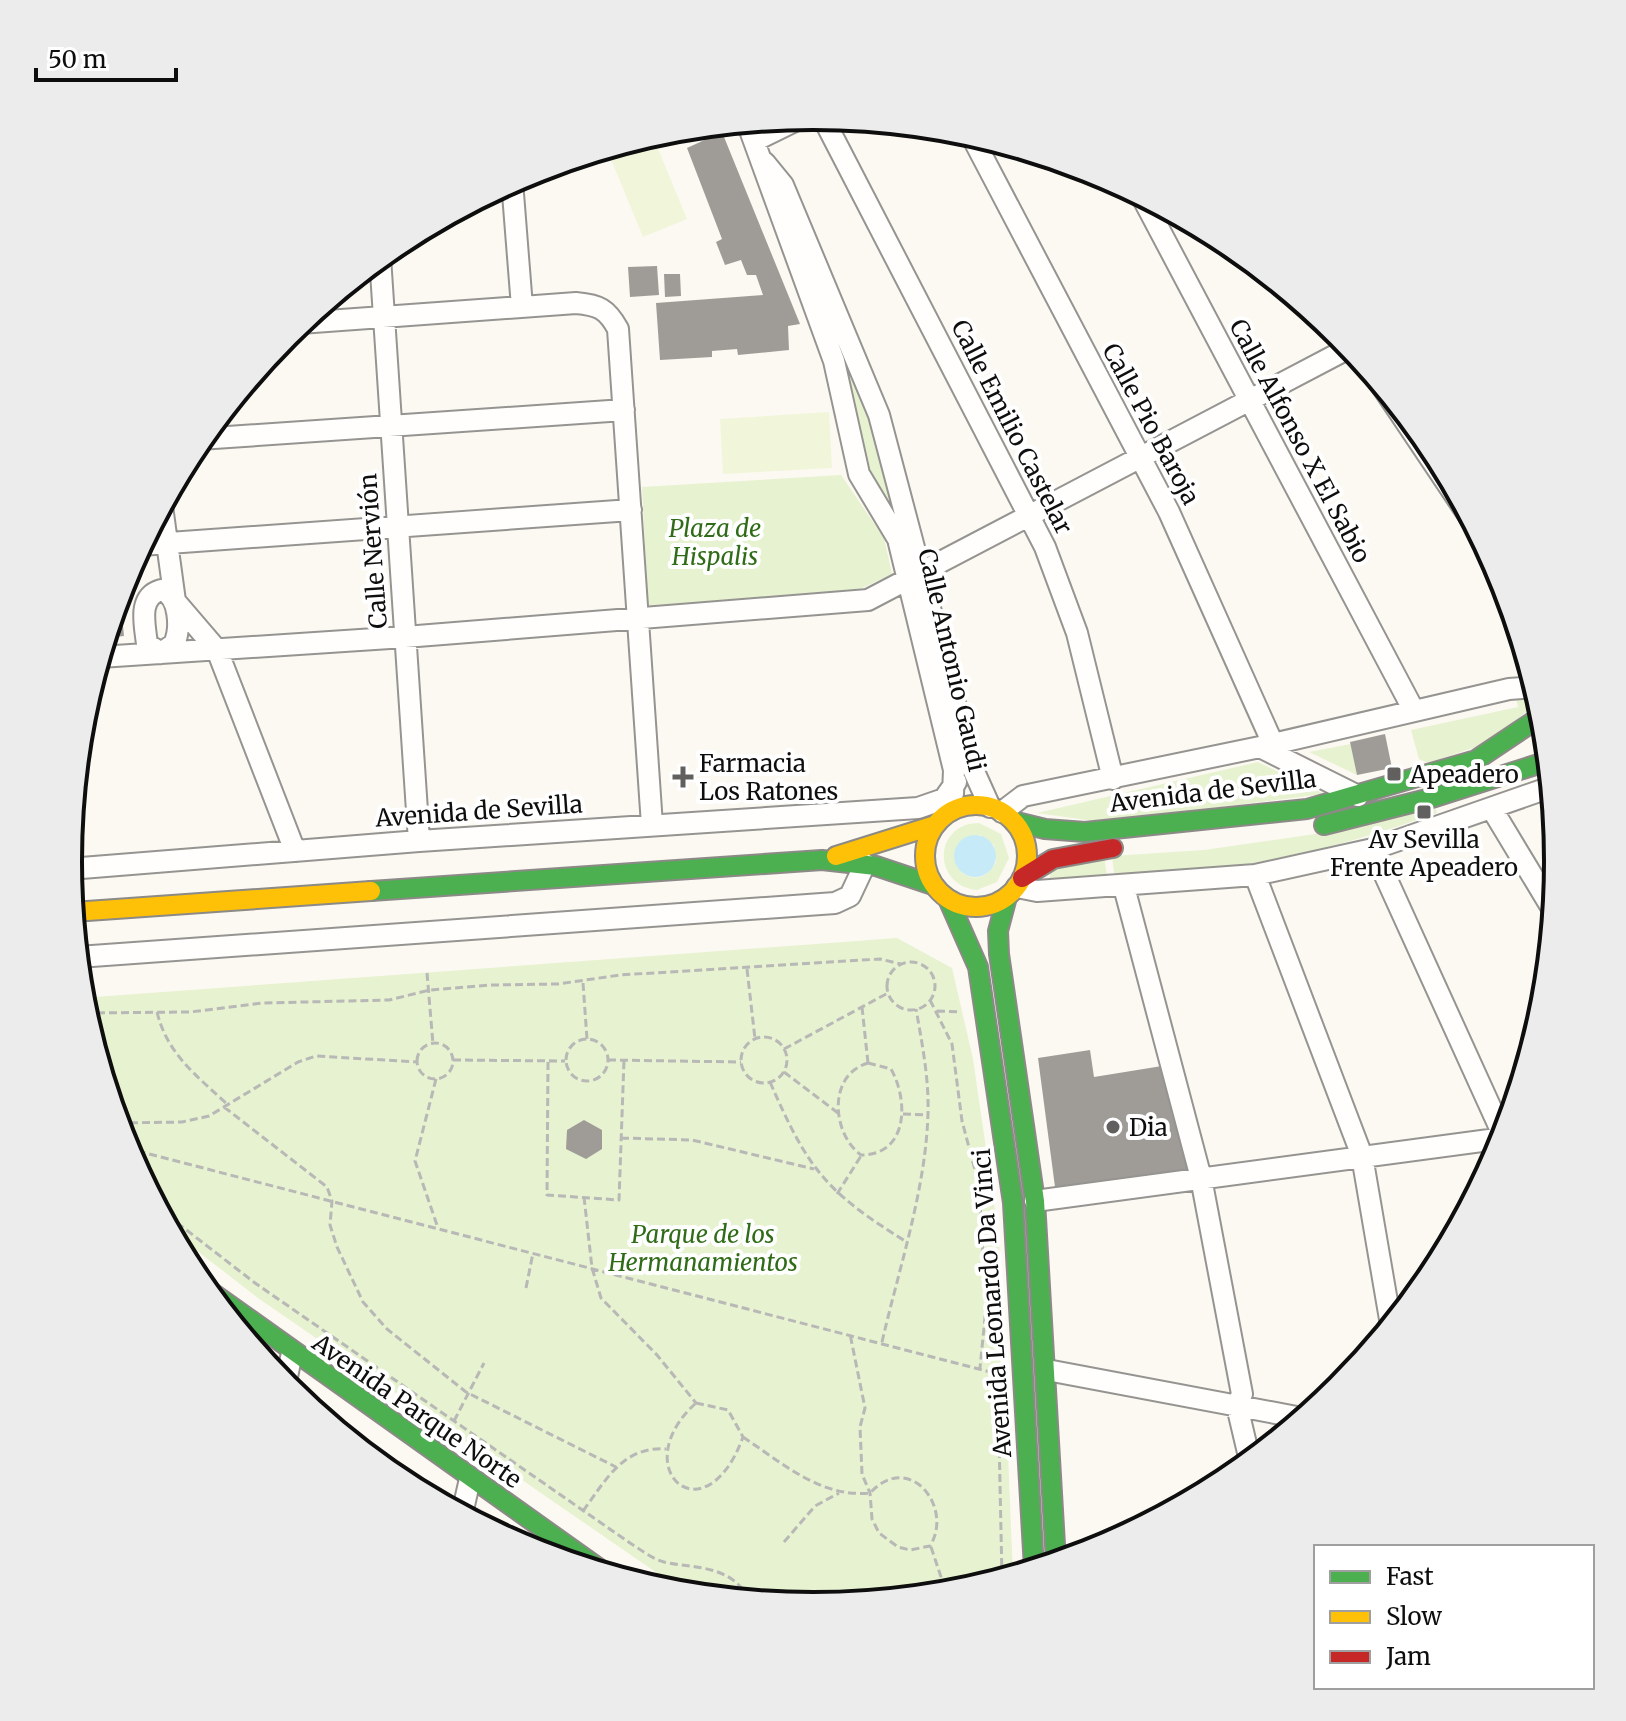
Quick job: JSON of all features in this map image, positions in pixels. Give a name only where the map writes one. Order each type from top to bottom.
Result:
[{"type":"main road","name":"Avenida de Sevilla","points":[[1001,813],[1060,831],[1107,830],[1280,813],[1358,796],[1476,760],[1531,724]]},
{"type":"main road","name":"Avenida de Sevilla","points":[[1296,829],[1420,801],[1538,764]]},
{"type":"main road","points":[[84,911],[822,860],[865,864],[933,885],[948,899],[978,908],[1015,887],[1025,845],[1001,813],[962,807],[939,821],[822,860]]},
{"type":"main road","points":[[933,885],[925,855],[939,821]]},
{"type":"main road","name":"Avenida de Sevilla","points":[[1015,887],[1037,866],[1074,853],[1166,843]]},
{"type":"main road","name":"Avenida Leonardo Da Vinci","points":[[1015,887],[998,931],[999,954],[1035,1201],[1055,1550]]},
{"type":"main road","name":"Avenida Leonardo Da Vinci","points":[[948,899],[975,954],[1013,1203],[1033,1557]]},
{"type":"main road","name":"Avenida Parque Norte","points":[[239,1313],[575,1552]]},
{"type":"street","name":"Calle Emilio Castelar","points":[[829,130],[1045,547],[1077,633],[1113,779]]},
{"type":"street","points":[[753,140],[773,131]]},
{"type":"street","name":"Calle Antonio Gaudi","points":[[753,140],[783,185],[879,415],[915,574],[956,782],[939,821]]},
{"type":"street","name":"Calle Antonio Gaudi","points":[[753,140],[768,188],[834,361],[856,466],[915,574],[972,767],[981,788],[1001,813]]},
{"type":"street","name":"Calle Pio Baroja","points":[[978,149],[1174,524],[1266,746]]},
{"type":"street","points":[[513,194],[522,307]]},
{"type":"street","name":"Calle Alfonso X El Sabio","points":[[1150,212],[1414,711]]},
{"type":"street","name":"Calle Nervión","points":[[381,272],[419,841]]},
{"type":"street","points":[[320,322],[522,307],[597,305],[610,314],[618,329],[652,825]]},
{"type":"street","points":[[112,656],[405,637],[868,600],[1339,353]]},
{"type":"street","points":[[217,438],[624,410]]},
{"type":"street","points":[[154,544],[631,510]]},
{"type":"street","points":[[161,653],[177,639],[164,524]]},
{"type":"street","points":[[161,653],[147,642],[145,603],[152,594],[161,590],[175,601],[217,650],[295,851]]},
{"type":"street","name":"Avenida de Sevilla","points":[[981,788],[996,798],[1023,796],[1266,746],[1523,688]]},
{"type":"street","points":[[1266,746],[1358,796]]},
{"type":"street","points":[[893,809],[936,803],[956,782]]},
{"type":"street","points":[[1015,887],[1037,891],[1124,887],[1255,875],[1373,849],[1540,791]]},
{"type":"street","name":"Avenida de Sevilla","points":[[1001,813],[1023,796]]},
{"type":"street","points":[[893,809],[939,821]]},
{"type":"street","name":"Avenida de Sevilla","points":[[82,868],[419,841],[893,809]]},
{"type":"street","points":[[1492,809],[1543,893]]},
{"type":"street","points":[[1373,849],[1496,1119]]},
{"type":"street","points":[[88,956],[835,903],[850,896],[865,864]]},
{"type":"street","points":[[1255,875],[1362,1156],[1389,1311]]},
{"type":"street","points":[[1124,887],[1201,1178],[1242,1394],[1237,1406],[1247,1448]]},
{"type":"street","points":[[1035,1201],[1488,1139]]},
{"type":"street","points":[[289,1369],[292,1353]]},
{"type":"street","points":[[1047,1370],[1288,1415]]},
{"type":"street","points":[[465,1503],[470,1479]]},
{"type":"path","points":[[98,1013],[157,1012],[263,1003],[389,1000],[430,990],[583,982],[620,975],[880,959],[901,964],[915,962],[931,973],[934,990],[930,1000],[916,1009],[898,1006],[888,993],[889,976],[901,964]]},
{"type":"path","points":[[747,969],[755,1039]]},
{"type":"path","points":[[427,973],[433,1044]]},
{"type":"path","points":[[583,982],[587,1039]]},
{"type":"path","points":[[784,1049],[888,993]]},
{"type":"path","points":[[930,1000],[952,1044],[962,1121],[979,1185],[986,1307],[980,1368]]},
{"type":"path","points":[[862,1007],[868,1063]]},
{"type":"path","points":[[882,1342],[905,1241],[928,1115],[928,1078],[916,1009]]},
{"type":"path","points":[[157,1012],[162,1033],[192,1074],[225,1106],[327,1187],[332,1201],[330,1225],[333,1236],[363,1302],[387,1329],[471,1394],[616,1467]]},
{"type":"path","points":[[587,1039],[603,1046],[608,1060],[603,1073],[588,1081],[572,1076],[565,1061],[572,1045],[587,1039]]},
{"type":"path","points":[[755,1039],[772,1039],[784,1049],[787,1061],[784,1072],[770,1082],[754,1081],[745,1073],[741,1062],[743,1051],[755,1039]]},
{"type":"path","points":[[436,1079],[422,1074],[418,1062],[423,1049],[433,1044],[444,1046],[453,1060]]},
{"type":"path","points":[[131,1123],[182,1122],[209,1116],[298,1062],[316,1056],[418,1062]]},
{"type":"path","points":[[453,1060],[565,1061]]},
{"type":"path","points":[[438,1228],[415,1161],[436,1079],[449,1072],[453,1060]]},
{"type":"path","points":[[608,1060],[741,1062]]},
{"type":"path","points":[[548,1062],[547,1195],[619,1200],[624,1060]]},
{"type":"path","points":[[868,1063],[891,1069],[903,1095],[903,1114],[891,1144],[882,1153],[861,1155],[846,1143],[838,1113],[844,1082],[859,1065],[868,1063]]},
{"type":"path","points":[[784,1072],[838,1113]]},
{"type":"path","points":[[770,1082],[814,1169],[837,1194],[905,1241]]},
{"type":"path","points":[[903,1114],[928,1115]]},
{"type":"path","points":[[621,1138],[692,1140],[814,1169]]},
{"type":"path","points":[[143,1152],[998,1373],[1002,1567]]},
{"type":"path","points":[[837,1194],[861,1155]]},
{"type":"path","points":[[584,1197],[592,1268],[601,1298],[696,1403],[728,1410],[743,1437],[793,1470],[839,1493],[870,1493],[883,1479],[896,1476],[922,1487],[936,1512],[938,1525],[930,1546],[942,1579]]},
{"type":"path","points":[[179,1224],[255,1283],[583,1511],[664,1562],[704,1566],[742,1588]]},
{"type":"path","points":[[526,1288],[533,1253]]},
{"type":"path","points":[[850,1334],[865,1408],[860,1427],[862,1474],[870,1493],[872,1519],[887,1542],[910,1550],[930,1546]]},
{"type":"path","points":[[454,1421],[471,1394],[484,1363]]},
{"type":"path","points":[[696,1403],[684,1414],[666,1449],[666,1465],[677,1484],[702,1489],[717,1483],[743,1437]]},
{"type":"path","points":[[583,1511],[616,1467],[629,1455],[648,1448],[666,1449]]},
{"type":"path","points":[[784,1542],[815,1506],[839,1493]]},
{"type":"green space","points":[[657,147],[687,219],[643,237],[610,158]]},
{"type":"green space","points":[[824,300],[876,426],[900,529],[865,468]]},
{"type":"green space","points":[[829,412],[832,468],[723,474],[720,419]]},
{"type":"green space","name":"Plaza de Hispalis","points":[[841,475],[884,538],[892,574],[860,589],[648,607],[642,487]]},
{"type":"green space","points":[[1525,697],[1528,710],[1491,742],[1428,763],[1419,759],[1411,730],[1518,707],[1516,698]]},
{"type":"green space","points":[[1351,744],[1357,775],[1309,752]]},
{"type":"green space","points":[[1258,762],[1324,794],[1101,822],[1037,813]]},
{"type":"green space","points":[[1435,806],[1437,813],[1397,827],[1278,858],[1198,870],[1114,873],[1112,856],[1204,850],[1322,833]]},
{"type":"green space","points":[[979,823],[1001,834],[1009,858],[997,882],[977,890],[962,886],[946,867],[946,843],[953,833],[964,826]],"holes":[[[980,835],[994,845],[996,862],[989,871],[977,877],[962,873],[955,855],[963,839]]]},
{"type":"green space","points":[[1104,856],[1107,876],[1050,881],[1050,871]]},
{"type":"green space","name":"Parque de los Hermanamientos","points":[[897,938],[952,968],[973,1059],[999,1238],[1013,1564],[908,1585],[813,1592],[718,1585],[659,1575],[258,1298],[193,1248],[157,1184],[138,1140],[107,1050],[95,997]]},
{"type":"water","points":[[975,835],[990,841],[996,856],[990,871],[975,877],[960,871],[954,856],[960,841]]},
{"type":"building","points":[[723,135],[800,324],[788,326],[789,350],[738,355],[737,349],[712,351],[712,357],[660,360],[656,303],[763,295],[756,275],[747,275],[741,260],[725,265],[716,242],[722,239],[687,148],[711,137]]},
{"type":"building","points":[[657,266],[659,295],[630,297],[628,267]]},
{"type":"building","points":[[664,274],[680,274],[681,296],[665,297]]},
{"type":"building","points":[[123,622],[124,636],[118,637]]},
{"type":"building","points":[[1385,734],[1392,768],[1357,775],[1350,742]]},
{"type":"building","name":"Dia","points":[[1090,1050],[1094,1077],[1162,1066],[1189,1169],[1055,1187],[1038,1058]]},
{"type":"building","points":[[584,1120],[602,1130],[602,1149],[586,1159],[566,1149],[567,1130]]},
{"type":"traffic: fast","points":[[1013,821],[1045,829],[1085,832],[1307,809],[1476,760],[1531,723]]},
{"type":"traffic: fast","points":[[1324,825],[1435,797],[1538,764]]},
{"type":"traffic: fast","points":[[371,891],[822,860],[876,866],[933,885]]},
{"type":"traffic: fast","points":[[1007,897],[998,931],[999,954],[1035,1201],[1055,1550]]},
{"type":"traffic: fast","points":[[948,899],[978,967],[1013,1203],[1033,1557]]},
{"type":"traffic: fast","points":[[236,1310],[577,1552]]},
{"type":"traffic: slow","points":[[976,805],[996,809],[1012,820],[1023,836],[1027,856],[1023,876],[1012,892],[996,903],[976,907],[956,903],[940,892],[929,876],[925,856],[929,836],[940,820],[956,809],[976,805]]},
{"type":"traffic: slow","points":[[836,856],[935,825]]},
{"type":"traffic: slow","points":[[84,911],[371,891]]},
{"type":"traffic: jam","points":[[1022,878],[1053,859],[1113,848]]},
{"type":"place","name":"Apeadero","points":[[1394,774]]},
{"type":"place","name":"Farmacia Los Ratones","points":[[683,777]]},
{"type":"place","name":"Av Sevilla Frente Apeadero","points":[[1424,812]]},
{"type":"place","name":"Dia","points":[[1113,1127]]}]
